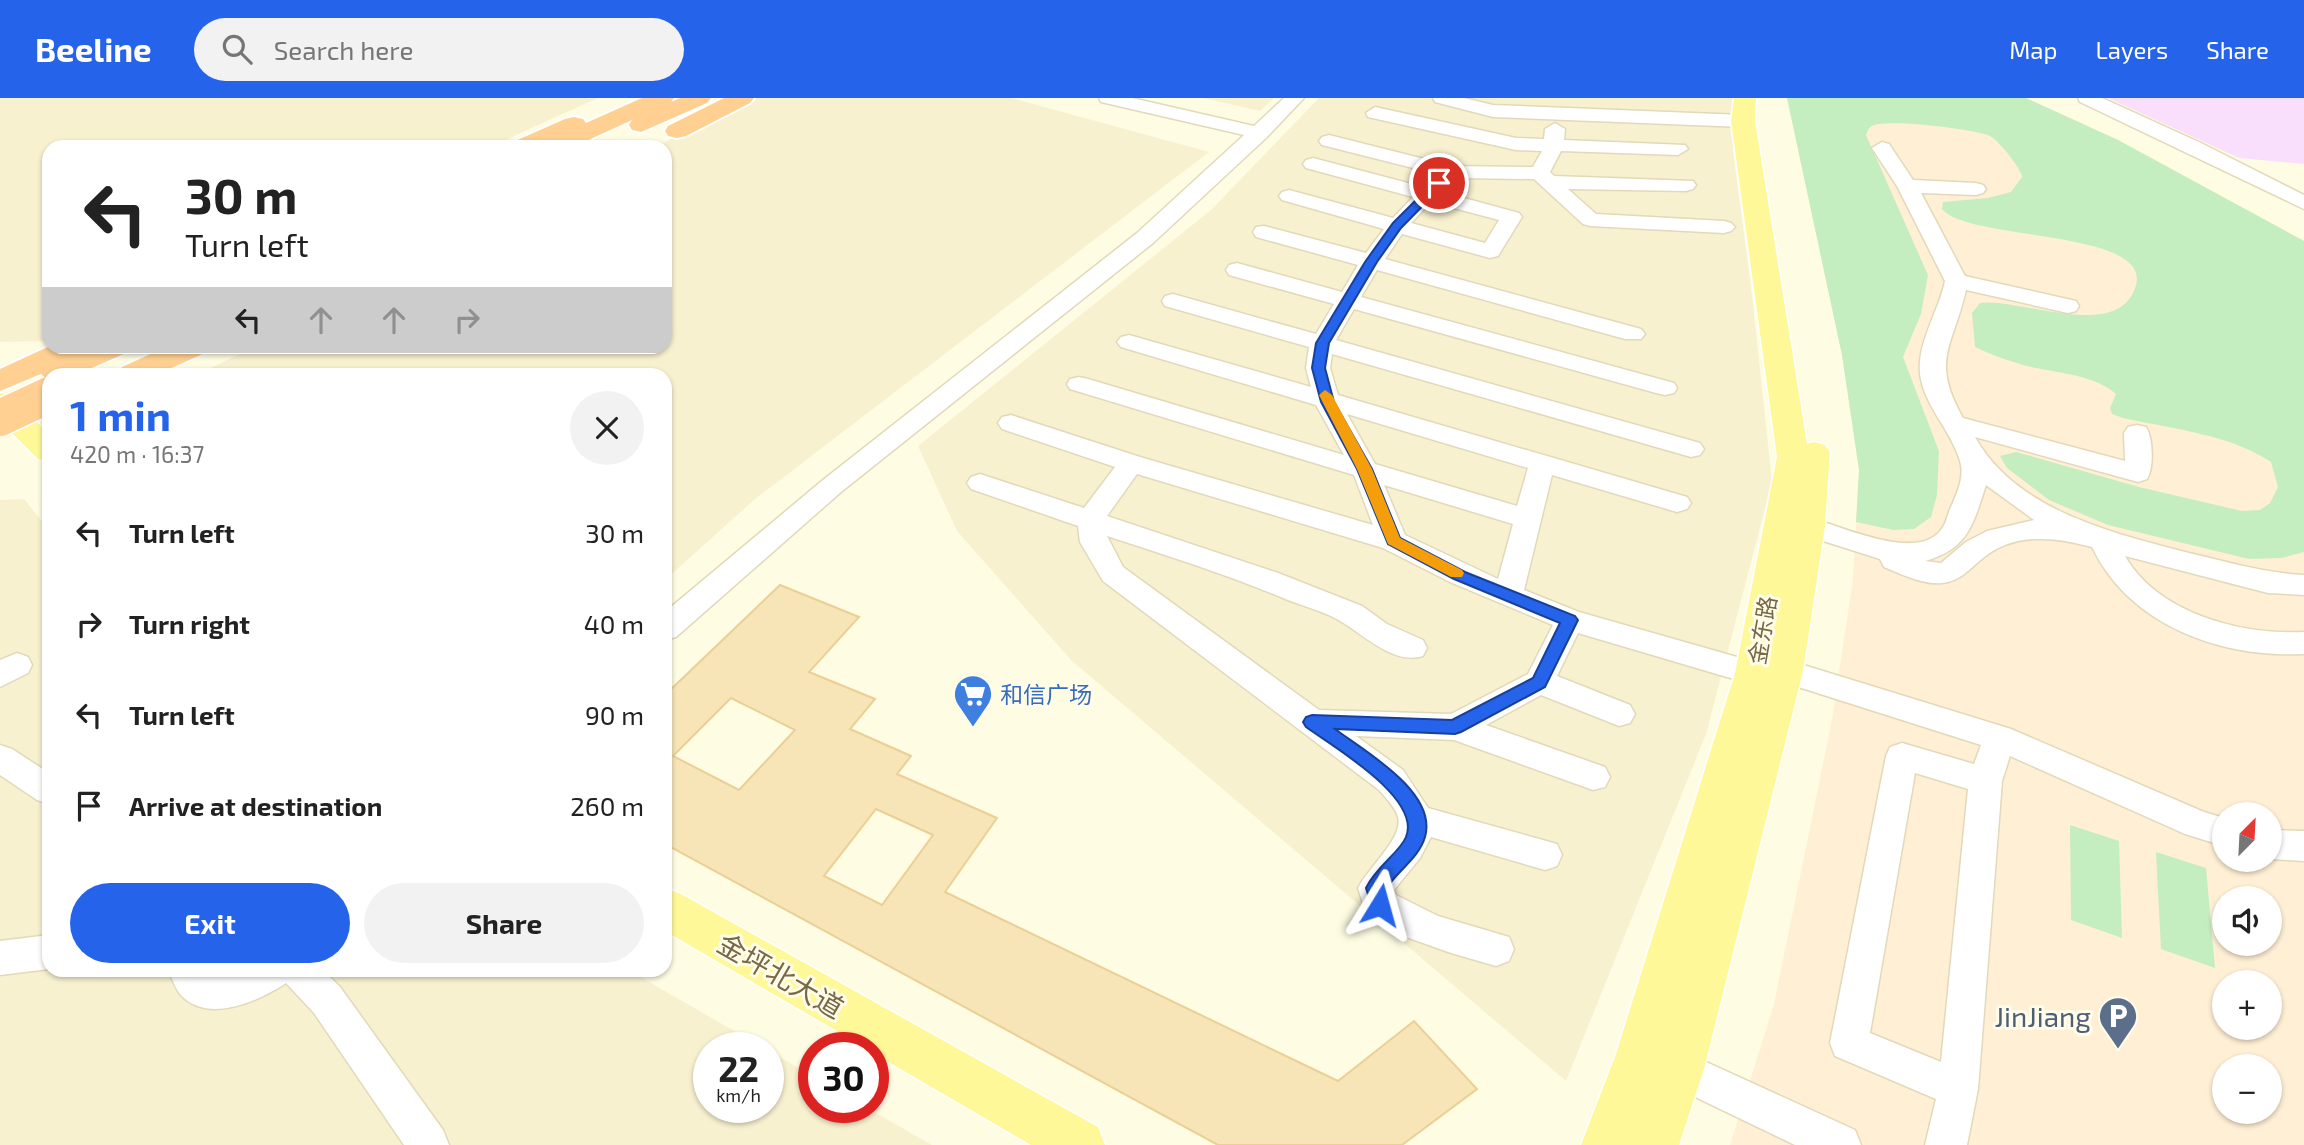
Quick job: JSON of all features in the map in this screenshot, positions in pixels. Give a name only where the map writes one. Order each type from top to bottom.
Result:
[{"type":"highway","points":[[537,140],[630,98]]},
{"type":"highway","points":[[553,140],[641,98]]},
{"type":"highway","points":[[568,140],[662,98]]},
{"type":"highway","points":[[606,140],[698,98]]},
{"type":"highway","points":[[641,140],[718,98]]},
{"type":"highway","points":[[643,140],[742,98]]},
{"type":"highway","points":[[0,381],[59,354]]},
{"type":"highway","points":[[68,368],[98,354]]},
{"type":"highway","points":[[107,368],[138,354]]},
{"type":"highway","points":[[146,368],[177,354]]},
{"type":"highway","points":[[12,416],[42,385]]},
{"type":"highway","points":[[12,416],[42,399]]},
{"type":"main road","name":"金东路","points":[[1654,1145],[1680,1069],[1769,672],[1808,526],[1815,462],[1776,217],[1757,121],[1749,106]]},
{"type":"main road","name":"金东路","points":[[1606,1145],[1640,1054],[1769,672],[1793,457],[1773,341],[1749,106]]},
{"type":"main road","points":[[12,416],[42,445]]},
{"type":"main road","name":"金坪北大道","points":[[672,912],[1080,1145]]},
{"type":"street","points":[[1108,98],[1260,133]]},
{"type":"street","points":[[672,623],[832,486],[1145,238],[1295,98]]},
{"type":"street","points":[[1442,98],[1493,111],[1555,106],[1749,106]]},
{"type":"street","points":[[2087,98],[2266,182],[2304,203]]},
{"type":"street","points":[[1543,178],[1553,147],[1555,106]]},
{"type":"street","points":[[1375,113],[1516,144],[1678,149]]},
{"type":"street","points":[[1329,141],[1452,172],[1686,185]]},
{"type":"street","points":[[1882,148],[1908,186],[1956,281],[1954,297],[1944,319],[1931,369],[1937,389],[1975,462],[2032,508],[2058,523],[2103,540],[2111,560],[2128,581],[2143,595],[2184,620],[2208,630],[2254,642],[2304,643]]},
{"type":"street","points":[[1289,196],[1490,251],[1512,217],[1313,164]]},
{"type":"street","points":[[1393,541],[1364,469],[1327,402],[1318,368],[1322,343],[1371,262],[1397,226],[1452,172]]},
{"type":"street","points":[[1543,178],[1590,220],[1724,227]]},
{"type":"street","points":[[2266,182],[2291,178]]},
{"type":"street","points":[[1908,186],[1976,189]]},
{"type":"street","points":[[1264,232],[1633,334]]},
{"type":"street","points":[[1237,270],[1665,388]]},
{"type":"street","points":[[1956,281],[2068,306]]},
{"type":"street","points":[[1174,301],[1691,450]]},
{"type":"street","points":[[1437,377],[1461,333]]},
{"type":"street","points":[[1129,342],[1677,503]]},
{"type":"street","points":[[1079,384],[1530,519]]},
{"type":"street","points":[[1011,423],[1131,463],[1393,541],[1460,575],[1570,620],[1769,672],[2000,738],[2212,828]]},
{"type":"street","points":[[1956,424],[2138,473],[2137,433]]},
{"type":"street","points":[[1852,542],[1895,553],[1929,551],[1953,535],[1973,486],[1975,462]]},
{"type":"street","points":[[1131,463],[1091,518],[1094,542],[1113,574],[1391,780],[1410,802],[1418,819],[1416,836],[1409,849],[1386,872],[1376,888],[1380,905],[1407,922],[1446,937],[1496,949]]},
{"type":"street","points":[[1508,595],[1530,519],[1542,464]]},
{"type":"street","points":[[980,483],[1091,518],[1292,590],[1352,614],[1376,632],[1412,648]]},
{"type":"street","points":[[1808,526],[1917,569],[1941,573],[1955,568],[1975,549],[1998,536],[2030,528],[2063,530],[2227,573],[2302,588]]},
{"type":"street","points":[[1455,727],[1539,682],[1570,620]]},
{"type":"street","points":[[1539,682],[1619,714]]},
{"type":"street","points":[[1312,722],[1455,727],[1593,777]]},
{"type":"street","points":[[1946,1145],[1958,1089],[1984,782],[2000,738]]},
{"type":"street","points":[[1958,1089],[1849,1043],[1902,756],[1984,782]]},
{"type":"street","points":[[0,758],[42,785]]},
{"type":"street","points":[[1418,819],[1545,855]]},
{"type":"street","points":[[2282,845],[2304,846]]},
{"type":"street","points":[[0,958],[42,953]]},
{"type":"street","points":[[190,977],[200,987],[215,992],[233,990],[264,977]]},
{"type":"street","points":[[305,977],[327,1000],[428,1145]]},
{"type":"street","points":[[1680,1069],[1840,1145]]},
{"type":"shaded area","points":[[0,98],[598,98],[505,140],[42,140],[42,341],[0,342]]},
{"type":"shaded area","points":[[753,98],[1011,98],[1209,152],[755,499],[672,574],[672,368],[210,368],[239,354],[672,354],[672,140],[669,140]]},
{"type":"shaded area","points":[[1203,98],[1274,98],[1260,111]]},
{"type":"shaded area","points":[[1319,98],[1734,98],[1733,152],[1772,482],[1706,734],[1566,1081],[1071,660],[957,531],[918,446],[1211,210]]},
{"type":"shaded area","points":[[1787,98],[2026,98],[2118,140],[2304,241],[2304,1145],[1730,1145],[1774,1004],[1832,720],[1853,579],[1859,470],[1842,355]]},
{"type":"shaded area","points":[[2108,98],[2304,98],[2304,164],[2239,158]]},
{"type":"shaded area","points":[[24,499],[42,521],[42,977],[640,977],[736,1032],[693,1032],[693,1123],[784,1123],[784,1059],[798,1068],[798,1123],[889,1123],[889,1121],[932,1145],[0,1145],[0,500]]},
{"type":"green space","points":[[1787,98],[2026,98],[2118,140],[2304,241],[2304,552],[2281,558],[2249,559],[2108,525],[2049,500],[2007,468],[2000,456],[2016,452],[2139,487],[2242,511],[2260,510],[2270,503],[2278,487],[2271,462],[2237,445],[2112,414],[2110,408],[2116,394],[2097,382],[2020,364],[1975,347],[1972,313],[1980,303],[1997,303],[2067,314],[2110,312],[2126,302],[2136,285],[2133,267],[2116,254],[2088,245],[1985,226],[1958,219],[1942,209],[1943,202],[1988,198],[2011,192],[2022,177],[2009,155],[1990,136],[1930,125],[1880,124],[1872,126],[1866,135],[1928,275],[1921,314],[1903,357],[1939,451],[1937,495],[1931,517],[1914,529],[1893,530],[1856,522],[1859,470],[1842,355]]},
{"type":"green space","points":[[2070,825],[2119,841],[2122,938],[2071,920]]},
{"type":"green space","points":[[2156,852],[2206,868],[2215,968],[2161,949]]},
{"type":"building","points":[[780,585],[859,617],[809,672],[875,699],[850,729],[911,756],[897,774],[997,818],[945,892],[1338,1081],[1414,1021],[1477,1089],[1402,1145],[1218,1145],[672,848],[672,688]],"holes":[[[731,698],[795,730],[739,790],[673,756]],[[876,809],[933,835],[882,905],[824,876]]]},
{"type":"slow traffic","points":[[1325,395],[1364,469],[1393,541],[1456,573]]},
{"type":"place","name":"和信广场","points":[[973,728]]},
{"type":"place","name":"JinJiang","points":[[2118,1050]]},
{"type":"route","points":[[1380,905],[1376,888],[1386,872],[1409,849],[1416,836],[1418,819],[1410,802],[1391,780],[1312,722],[1455,727],[1539,682],[1570,620],[1460,575],[1393,541],[1364,469],[1327,402],[1318,368],[1322,343],[1371,262],[1397,226],[1439,183]]}]
